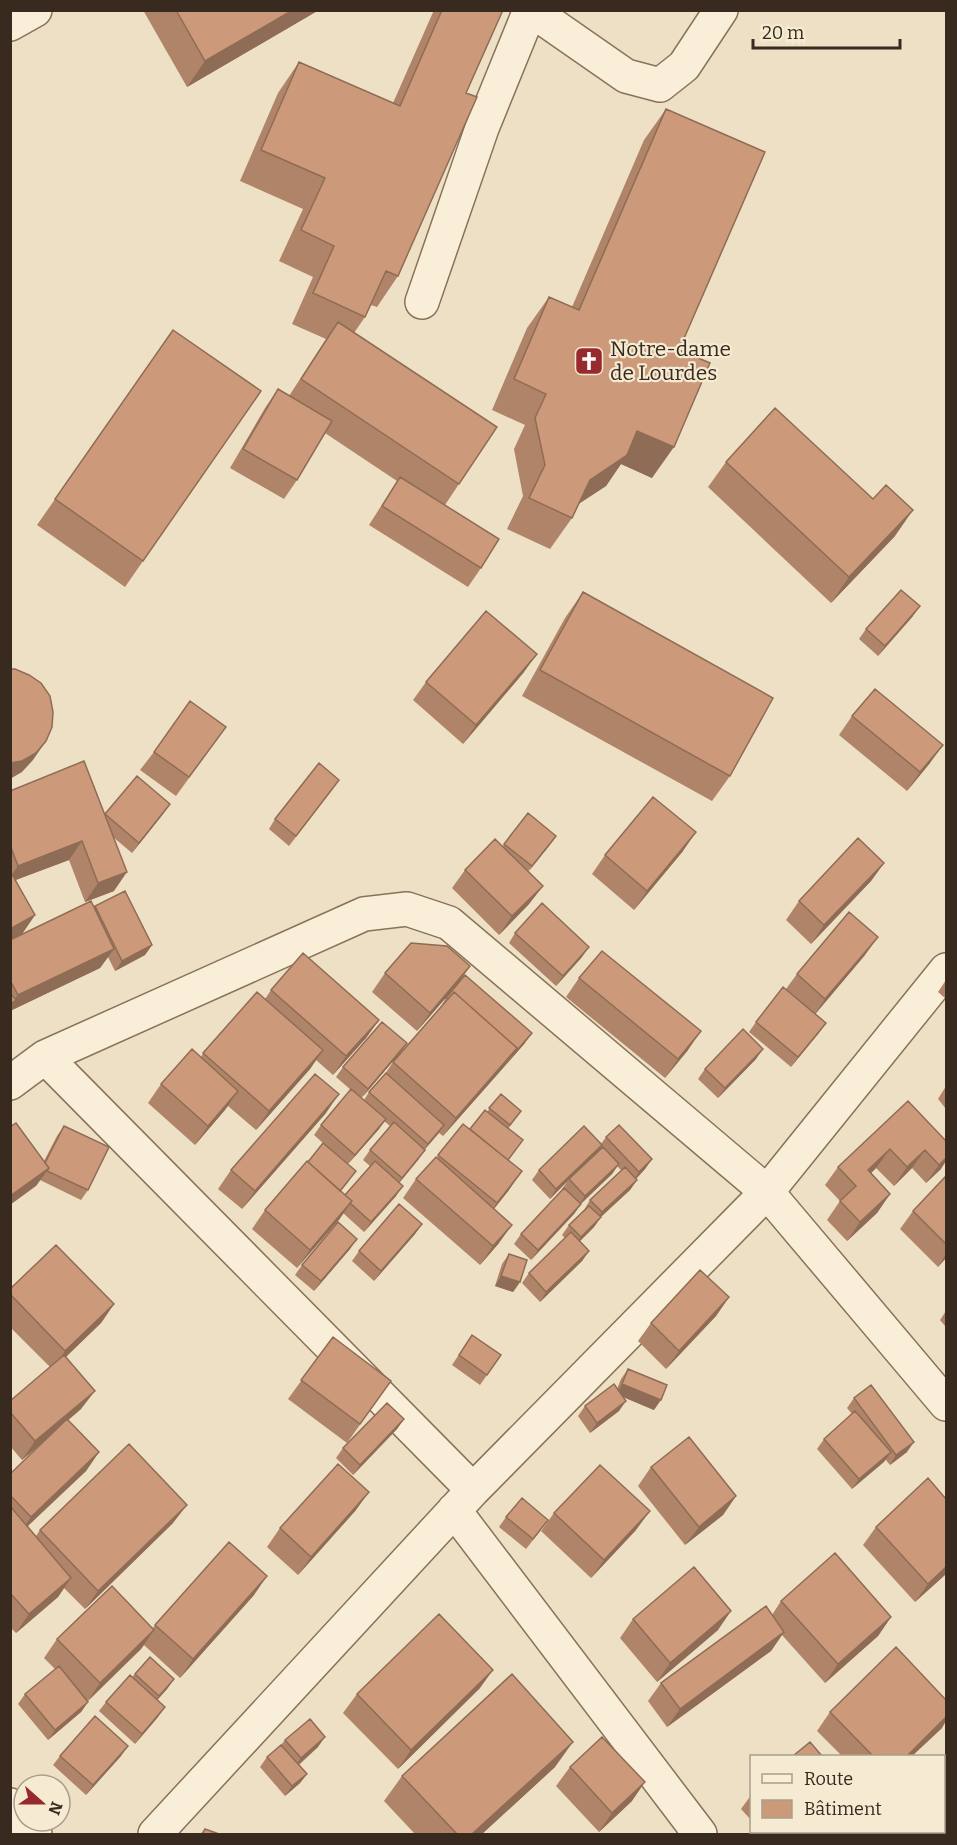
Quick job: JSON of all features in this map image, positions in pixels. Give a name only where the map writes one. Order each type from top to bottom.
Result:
[{"type":"street","points":[[10,24],[35,10]]},
{"type":"street","points":[[422,302],[482,128],[530,10],[626,76],[660,85],[684,66],[721,10]]},
{"type":"street","points":[[10,1083],[45,1057],[364,914],[407,909],[449,923],[767,1192],[946,1404]]},
{"type":"street","points":[[155,1834],[464,1500],[767,1192],[946,970]]},
{"type":"street","points":[[45,1057],[464,1500],[700,1834]]},
{"type":"street","points":[[10,1805],[35,1834]]},
{"type":"building","points":[[176,10],[293,10],[205,61]]},
{"type":"building","points":[[442,10],[503,10],[466,93],[477,97],[398,276],[386,271],[365,317],[313,293],[334,246],[301,230],[325,178],[261,150],[299,62],[400,106]]},
{"type":"building","name":"Notre-dame de Lourdes","points":[[666,109],[765,152],[679,350],[710,363],[674,447],[637,431],[627,455],[590,480],[572,518],[529,498],[545,465],[535,418],[546,394],[514,379],[549,297],[579,310]]},
{"type":"building","points":[[338,322],[497,427],[459,484],[301,379]]},
{"type":"building","points":[[173,330],[261,391],[143,561],[55,499]]},
{"type":"building","points":[[278,389],[332,421],[297,480],[243,449]]},
{"type":"building","points":[[775,408],[873,499],[886,485],[913,510],[849,577],[726,462]]},
{"type":"building","points":[[400,477],[499,539],[481,568],[382,506]]},
{"type":"building","points":[[901,590],[920,606],[885,646],[866,629]]},
{"type":"building","points":[[583,592],[773,698],[730,776],[540,670]]},
{"type":"building","points":[[486,611],[537,654],[476,725],[426,682]]},
{"type":"building","points":[[10,669],[29,675],[41,683],[50,696],[53,712],[52,727],[46,741],[36,753],[22,761],[10,763]]},
{"type":"building","points":[[875,689],[943,745],[920,772],[852,716]]},
{"type":"building","points":[[190,701],[226,727],[189,777],[154,752]]},
{"type":"building","points":[[84,761],[127,872],[98,883],[82,841],[18,866],[10,845],[10,791]]},
{"type":"building","points":[[319,763],[339,780],[296,836],[275,819]]},
{"type":"building","points":[[137,776],[170,804],[139,843],[105,814]]},
{"type":"building","points":[[653,797],[696,832],[647,891],[605,855]]},
{"type":"building","points":[[528,813],[556,836],[532,866],[504,844]]},
{"type":"building","points":[[858,838],[884,863],[824,925],[799,901]]},
{"type":"building","points":[[495,839],[543,886],[512,916],[465,870]]},
{"type":"building","points":[[10,871],[35,915],[10,929]]},
{"type":"building","points":[[125,891],[152,945],[122,961],[95,906]]},
{"type":"building","points":[[91,901],[114,949],[18,995],[10,980],[10,940]]},
{"type":"building","points":[[542,903],[589,947],[563,976],[515,933]]},
{"type":"building","points":[[849,912],[878,937],[825,999],[797,974]]},
{"type":"building","points":[[411,943],[447,946],[470,966],[430,1013],[385,973]]},
{"type":"building","points":[[602,951],[701,1031],[678,1059],[579,978]]},
{"type":"building","points":[[303,953],[379,1020],[346,1056],[271,990]]},
{"type":"building","points":[[465,975],[532,1033],[512,1056],[517,1048],[454,992],[448,999],[446,998]]},
{"type":"building","points":[[783,987],[826,1023],[798,1057],[756,1022]]},
{"type":"building","points":[[257,992],[323,1050],[269,1111],[203,1053]]},
{"type":"building","points":[[454,992],[517,1048],[456,1118],[393,1062]]},
{"type":"building","points":[[10,993],[16,1000],[10,1004]]},
{"type":"building","points":[[382,1022],[407,1043],[368,1089],[343,1067]]},
{"type":"building","points":[[743,1029],[763,1049],[725,1088],[705,1069]]},
{"type":"building","points":[[192,1049],[238,1091],[208,1126],[161,1084]]},
{"type":"building","points":[[386,1073],[444,1125],[428,1144],[369,1092]]},
{"type":"building","points":[[315,1074],[339,1094],[255,1191],[231,1170]]},
{"type":"building","points":[[351,1089],[386,1119],[355,1155],[321,1125]]},
{"type":"building","points":[[501,1094],[521,1111],[510,1125],[489,1108]]},
{"type":"building","points":[[908,1101],[946,1141],[946,1158],[939,1165],[925,1150],[907,1167],[890,1149],[868,1170],[890,1194],[860,1222],[840,1201],[856,1186],[838,1167]]},
{"type":"building","points":[[485,1110],[523,1140],[508,1160],[470,1129]]},
{"type":"building","points":[[394,1122],[425,1150],[402,1178],[370,1150]]},
{"type":"building","points":[[16,1123],[49,1168],[10,1196],[10,1127]]},
{"type":"building","points":[[463,1124],[522,1171],[497,1203],[438,1155]]},
{"type":"building","points":[[619,1125],[652,1159],[639,1172],[606,1137]]},
{"type":"building","points":[[64,1126],[109,1147],[88,1190],[47,1171],[49,1168],[45,1163]]},
{"type":"building","points":[[584,1126],[602,1145],[556,1189],[539,1170]]},
{"type":"building","points":[[323,1143],[356,1171],[340,1191],[308,1162]]},
{"type":"building","points":[[603,1147],[619,1164],[585,1196],[569,1179]]},
{"type":"building","points":[[436,1157],[512,1225],[493,1246],[416,1179]]},
{"type":"building","points":[[307,1161],[352,1201],[310,1250],[265,1210]]},
{"type":"building","points":[[375,1161],[403,1186],[371,1222],[350,1203],[352,1201],[345,1195]]},
{"type":"building","points":[[625,1167],[637,1180],[602,1212],[590,1200]]},
{"type":"building","points":[[946,1176],[946,1244],[913,1211]]},
{"type":"building","points":[[564,1188],[581,1204],[538,1250],[521,1234]]},
{"type":"building","points":[[399,1204],[422,1224],[381,1271],[359,1251]]},
{"type":"building","points":[[589,1206],[601,1217],[581,1237],[569,1225]]},
{"type":"building","points":[[338,1222],[357,1239],[321,1281],[302,1265]]},
{"type":"building","points":[[571,1232],[589,1251],[546,1292],[529,1273]]},
{"type":"building","points":[[56,1245],[114,1304],[65,1351],[10,1294],[10,1289]]},
{"type":"building","points":[[509,1254],[527,1260],[520,1282],[501,1276]]},
{"type":"building","points":[[700,1270],[729,1297],[679,1351],[651,1323]]},
{"type":"building","points":[[472,1335],[501,1355],[487,1375],[459,1355]]},
{"type":"building","points":[[333,1337],[391,1381],[360,1424],[301,1380]]},
{"type":"building","points":[[64,1355],[95,1391],[35,1441],[10,1412],[10,1401]]},
{"type":"building","points":[[628,1369],[667,1385],[661,1400],[622,1384]]},
{"type":"building","points":[[614,1384],[626,1401],[597,1423],[585,1406]]},
{"type":"building","points":[[871,1385],[914,1442],[896,1455],[854,1398]]},
{"type":"building","points":[[387,1403],[404,1419],[360,1465],[343,1448]]},
{"type":"building","points":[[855,1411],[891,1452],[859,1479],[824,1439]]},
{"type":"building","points":[[67,1419],[99,1452],[31,1517],[10,1495],[10,1474]]},
{"type":"building","points":[[689,1437],[736,1496],[699,1527],[651,1467]]},
{"type":"building","points":[[129,1444],[187,1505],[98,1591],[40,1530]]},
{"type":"building","points":[[338,1464],[369,1492],[311,1557],[280,1528]]},
{"type":"building","points":[[600,1465],[650,1511],[604,1560],[554,1513]]},
{"type":"building","points":[[928,1478],[946,1499],[946,1567],[928,1584],[876,1527]]},
{"type":"building","points":[[522,1498],[548,1520],[533,1539],[506,1517]]},
{"type":"building","points":[[10,1506],[71,1578],[29,1614],[10,1593]]},
{"type":"building","points":[[229,1542],[267,1576],[193,1659],[155,1625]]},
{"type":"building","points":[[835,1553],[891,1617],[838,1664],[781,1601]]},
{"type":"building","points":[[694,1567],[731,1611],[670,1663],[633,1619]]},
{"type":"building","points":[[112,1586],[154,1630],[100,1683],[57,1639]]},
{"type":"building","points":[[766,1606],[784,1632],[680,1709],[661,1683]]},
{"type":"building","points":[[439,1614],[493,1670],[411,1750],[357,1694]]},
{"type":"building","points":[[896,1647],[946,1700],[946,1717],[908,1755],[872,1755],[830,1712]]},
{"type":"building","points":[[150,1657],[174,1679],[159,1696],[135,1674]]},
{"type":"building","points":[[59,1666],[88,1702],[55,1730],[25,1694]]},
{"type":"building","points":[[512,1674],[573,1742],[472,1834],[457,1834],[402,1776]]},
{"type":"building","points":[[130,1675],[165,1707],[142,1734],[106,1702]]},
{"type":"building","points":[[95,1716],[128,1746],[93,1785],[60,1756]]},
{"type":"building","points":[[310,1719],[325,1737],[301,1758],[285,1740]]},
{"type":"building","points":[[602,1737],[645,1782],[612,1813],[570,1767]]},
{"type":"building","points":[[810,1742],[821,1755],[794,1755]]},
{"type":"building","points":[[281,1745],[307,1774],[292,1786],[267,1757]]},
{"type":"building","points":[[205,1829],[219,1834],[202,1834]]},
{"type":"place","name":"Notre-dame de Lourdes","points":[[589,361]]}]
